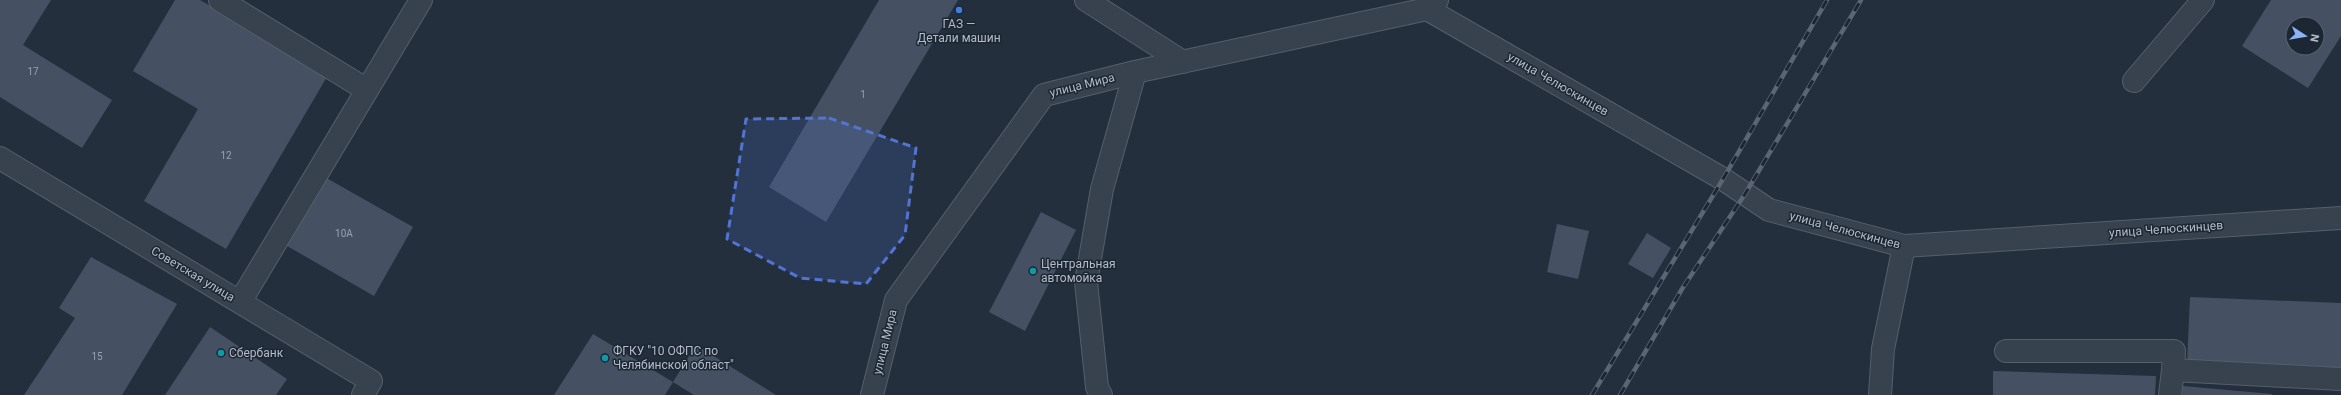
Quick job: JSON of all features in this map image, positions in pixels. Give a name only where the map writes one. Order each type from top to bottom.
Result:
[{"type":"street","points":[[220,0],[367,90]]},
{"type":"street","points":[[240,302],[421,0]]},
{"type":"street","points":[[1086,0],[1183,62]]},
{"type":"street","points":[[2134,81],[2203,0]]},
{"type":"street","name":"улица Мира","points":[[872,395],[896,300],[1044,95],[1134,72],[1432,4]]},
{"type":"street","name":"улица Челюскинцев","points":[[1432,4],[1723,179],[1769,210],[1904,246],[2341,218]]},
{"type":"street","points":[[1101,395],[1096,387],[1086,282],[1102,189],[1134,72]]},
{"type":"street","name":"Советская улица","points":[[0,158],[371,381],[363,395]]},
{"type":"street","points":[[1880,395],[1883,349],[1904,246]]},
{"type":"street","points":[[2006,351],[2174,351],[2170,395]]},
{"type":"street","points":[[2173,370],[2341,380]]},
{"type":"highlighted area","points":[[829,118],[916,148],[905,235],[866,284],[800,278],[727,239],[746,119]]},
{"type":"building","points":[[0,0],[51,0],[23,45],[112,100],[82,148],[0,97]]},
{"type":"building","points":[[175,0],[200,0],[328,75],[226,249],[144,201],[198,109],[133,71]]},
{"type":"building","points":[[879,0],[958,0],[826,222],[769,187]]},
{"type":"building","points":[[2271,0],[2341,0],[2341,36],[2308,88],[2242,46]]},
{"type":"building","points":[[314,171],[413,227],[374,296],[275,239]]},
{"type":"building","name":"Центральная автомойка","points":[[1041,212],[1076,230],[1025,331],[989,312]]},
{"type":"building","points":[[1557,224],[1589,231],[1578,279],[1547,272]]},
{"type":"building","points":[[1647,233],[1671,248],[1653,278],[1628,264]]},
{"type":"building","points":[[91,257],[177,304],[122,395],[24,395],[75,318],[59,308]]},
{"type":"building","points":[[2190,297],[2341,303],[2341,371],[2187,365]]},
{"type":"building","name":"Сбербанк","points":[[210,327],[287,379],[276,395],[165,395]]},
{"type":"building","name":"ФГКУ \"10 ОФПС по Челябинской област\"","points":[[593,334],[673,382],[665,395],[554,395]]},
{"type":"building","points":[[696,345],[776,395],[694,395],[673,382]]},
{"type":"building","points":[[1993,371],[2156,376],[2155,395],[1993,395]]},
{"type":"building","points":[[2183,386],[2272,394],[2272,395],[2182,395]]},
{"type":"railway","points":[[1592,395],[1723,179],[1827,0]]},
{"type":"railway","points":[[1620,395],[1682,289],[1745,194],[1861,0]]},
{"type":"place","name":"ГАЗ — Детали машин","points":[[959,10]]},
{"type":"place","name":"Центральная автомойка","points":[[1033,271]]},
{"type":"place","name":"Сбербанк","points":[[221,353]]},
{"type":"place","name":"ФГКУ \"10 ОФПС по Челябинской област\"","points":[[605,358]]}]
